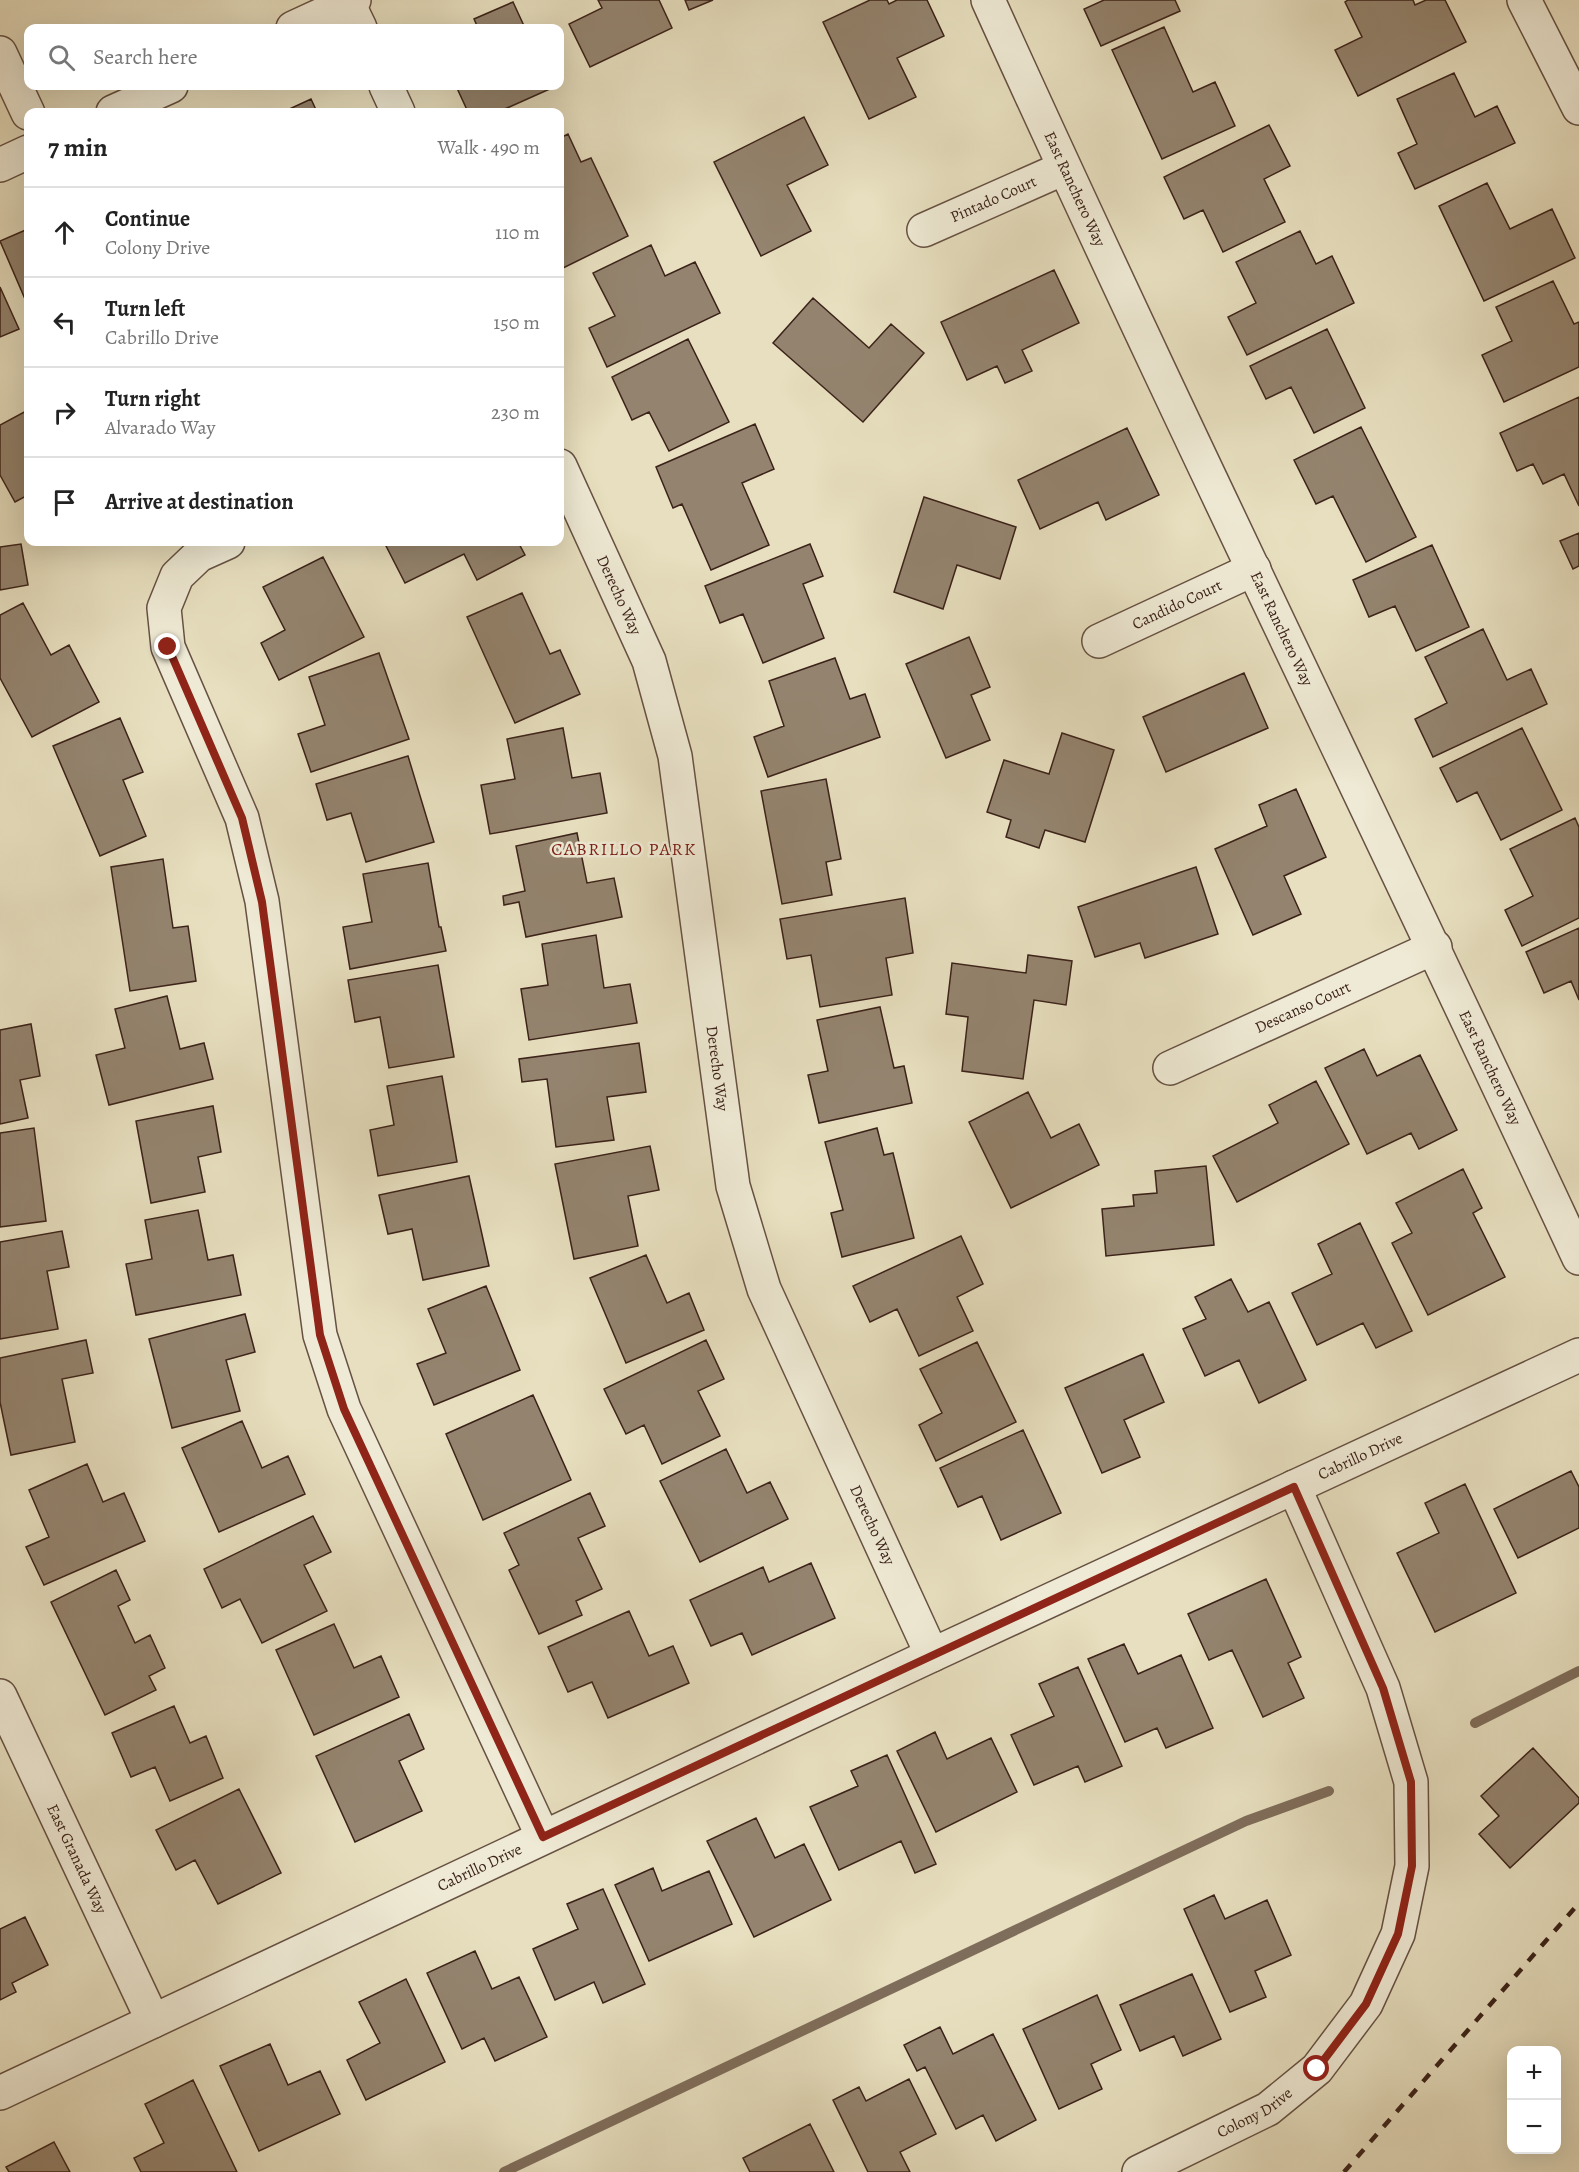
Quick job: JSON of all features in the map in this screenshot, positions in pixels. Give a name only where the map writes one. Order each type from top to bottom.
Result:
[{"type":"street","name":"East Ranchero Way","points":[[988,0],[1064,168],[1435,948],[1579,1258]]},
{"type":"street","points":[[1524,0],[1579,108]]},
{"type":"street","points":[[307,24],[354,10]]},
{"type":"street","points":[[0,53],[25,108]]},
{"type":"street","points":[[122,108],[162,90]]},
{"type":"street","points":[[388,90],[396,108]]},
{"type":"street","points":[[0,165],[24,154]]},
{"type":"street","name":"Pintado Court","points":[[924,230],[1064,168]]},
{"type":"street","name":"Derecho Way","points":[[564,475],[649,661],[675,756],[733,1186],[761,1278],[932,1655]]},
{"type":"street","points":[[219,546],[199,555],[177,576],[164,608],[168,647],[242,818],[262,902],[320,1335],[344,1409],[543,1837]]},
{"type":"street","name":"Candido Court","points":[[1099,641],[1254,569]]},
{"type":"street","name":"Descanso Court","points":[[1170,1068],[1435,948]]},
{"type":"street","name":"Cabrillo Drive","points":[[0,2093],[932,1655],[1579,1355]]},
{"type":"street","name":"Colony Drive","points":[[1139,2172],[1268,2109],[1317,2069],[1366,2004],[1398,1934],[1412,1866],[1411,1782],[1383,1688],[1294,1487]]},
{"type":"street","name":"East Granada Way","points":[[0,1696],[153,2021]]},
{"type":"building","points":[[598,0],[659,0],[672,28],[590,67],[569,24],[602,8]]},
{"type":"building","points":[[685,0],[713,0],[689,10]]},
{"type":"building","points":[[870,0],[887,0],[889,4],[897,0],[927,0],[944,36],[897,58],[916,97],[869,119],[823,22]]},
{"type":"building","points":[[1104,0],[1175,0],[1180,11],[1101,46],[1084,9]]},
{"type":"building","points":[[1348,0],[1413,0],[1415,5],[1426,0],[1445,0],[1466,42],[1358,96],[1335,50],[1362,37],[1345,2]]},
{"type":"building","points":[[513,2],[523,24],[476,24],[474,19]]},
{"type":"building","points":[[1164,27],[1193,92],[1215,82],[1235,126],[1162,159],[1112,50]]},
{"type":"building","points":[[1454,73],[1475,117],[1497,106],[1515,143],[1415,189],[1398,153],[1417,144],[1397,99]]},
{"type":"building","points":[[458,90],[548,90],[507,108],[466,108]]},
{"type":"building","points":[[311,99],[315,108],[292,108]]},
{"type":"building","points":[[804,117],[828,165],[787,185],[811,231],[761,256],[714,162]]},
{"type":"building","points":[[1269,125],[1290,166],[1264,179],[1285,222],[1223,252],[1203,210],[1184,219],[1164,177]]},
{"type":"building","points":[[568,134],[581,162],[591,158],[628,236],[564,268],[564,136]]},
{"type":"building","points":[[1487,183],[1510,229],[1552,209],[1575,258],[1484,301],[1439,206]]},
{"type":"building","points":[[24,231],[24,297],[0,241]]},
{"type":"building","points":[[1300,231],[1316,264],[1332,256],[1354,303],[1247,355],[1228,317],[1256,303],[1236,262]]},
{"type":"building","points":[[651,245],[665,276],[695,262],[720,313],[607,367],[589,328],[615,316],[593,273]]},
{"type":"building","points":[[1054,270],[1079,323],[1022,350],[1032,371],[1005,383],[997,366],[967,380],[941,322]]},
{"type":"building","points":[[1553,281],[1574,324],[1579,322],[1579,367],[1504,402],[1482,355],[1512,341],[1496,307]]},
{"type":"building","points":[[0,287],[19,329],[0,337]]},
{"type":"building","points":[[813,298],[869,348],[891,324],[924,353],[863,422],[773,343]]},
{"type":"building","points":[[1327,329],[1365,408],[1314,433],[1291,387],[1266,399],[1250,366]]},
{"type":"building","points":[[688,339],[729,422],[669,451],[649,412],[632,420],[612,377]]},
{"type":"building","points":[[1579,397],[1579,506],[1564,474],[1543,484],[1533,464],[1517,471],[1500,433]]},
{"type":"building","points":[[24,412],[24,497],[15,502],[0,475],[0,425]]},
{"type":"building","points":[[755,424],[774,469],[742,483],[769,545],[711,570],[682,504],[673,508],[656,467]]},
{"type":"building","points":[[1361,427],[1416,537],[1366,562],[1333,496],[1316,504],[1294,460]]},
{"type":"building","points":[[1127,428],[1159,495],[1106,520],[1098,502],[1040,529],[1018,480]]},
{"type":"building","points":[[924,497],[1016,527],[1000,579],[957,565],[943,609],[894,592]]},
{"type":"building","points":[[1579,533],[1579,566],[1573,569],[1560,541]]},
{"type":"building","points":[[21,544],[28,585],[0,590],[0,547]]},
{"type":"building","points":[[810,544],[823,576],[803,584],[824,638],[763,663],[743,614],[720,623],[705,586]]},
{"type":"building","points":[[1432,545],[1469,627],[1416,651],[1395,606],[1369,617],[1353,580]]},
{"type":"building","points":[[386,546],[520,546],[525,555],[477,580],[464,554],[405,583]]},
{"type":"building","points":[[323,557],[364,637],[279,680],[261,643],[285,630],[263,587]]},
{"type":"building","points":[[522,593],[550,654],[560,650],[580,694],[515,723],[467,617]]},
{"type":"building","points":[[23,603],[51,655],[69,645],[99,702],[32,737],[0,678],[0,615]]},
{"type":"building","points":[[1483,629],[1507,680],[1531,669],[1547,704],[1433,757],[1415,719],[1447,703],[1425,657]]},
{"type":"building","points":[[969,637],[990,687],[971,695],[990,740],[946,758],[906,664]]},
{"type":"building","points":[[379,653],[409,739],[311,772],[298,734],[325,725],[309,677]]},
{"type":"building","points":[[835,658],[850,699],[865,694],[880,737],[768,777],[754,737],[784,726],[769,681]]},
{"type":"building","points":[[1244,673],[1268,728],[1166,772],[1143,717]]},
{"type":"building","points":[[120,718],[143,772],[123,780],[146,836],[100,856],[53,746]]},
{"type":"building","points":[[563,728],[572,778],[600,773],[607,813],[490,834],[481,785],[515,779],[507,739]]},
{"type":"building","points":[[1522,728],[1562,810],[1501,840],[1477,792],[1457,802],[1440,768]]},
{"type":"building","points":[[1062,733],[1114,750],[1085,842],[1045,830],[1039,848],[1006,837],[1011,820],[987,812],[1004,760],[1049,774]]},
{"type":"building","points":[[408,756],[434,842],[366,862],[351,813],[327,820],[316,784]]},
{"type":"building","points":[[826,779],[841,859],[826,862],[832,895],[782,904],[761,791]]},
{"type":"building","points":[[1296,789],[1326,857],[1284,876],[1301,914],[1253,935],[1215,849],[1267,826],[1259,805]]},
{"type":"building","points":[[1575,818],[1579,827],[1579,918],[1522,946],[1505,910],[1533,896],[1510,849]]},
{"type":"building","points":[[577,833],[587,883],[614,878],[622,917],[526,937],[519,902],[504,905],[503,896],[525,891],[516,846]]},
{"type":"building","points":[[163,859],[173,928],[188,926],[196,981],[130,991],[111,867]]},
{"type":"building","points":[[428,863],[439,927],[441,927],[446,951],[350,969],[343,927],[372,922],[363,874]]},
{"type":"building","points":[[1196,867],[1218,934],[1145,958],[1140,943],[1095,957],[1078,907]]},
{"type":"building","points":[[905,898],[913,953],[886,958],[892,995],[820,1007],[811,955],[787,959],[780,919]]},
{"type":"building","points":[[1579,928],[1579,1000],[1571,981],[1544,993],[1526,952]]},
{"type":"building","points":[[596,935],[604,988],[630,984],[637,1023],[529,1040],[521,989],[548,985],[542,944]]},
{"type":"building","points":[[1028,955],[1072,961],[1066,1005],[1034,1000],[1023,1079],[962,1071],[968,1017],[946,1014],[952,963],[1026,973]]},
{"type":"building","points":[[438,965],[454,1057],[389,1068],[380,1017],[355,1022],[348,980]]},
{"type":"building","points":[[167,996],[180,1049],[204,1043],[213,1079],[109,1105],[96,1055],[125,1048],[115,1009]]},
{"type":"building","points":[[880,1007],[894,1068],[904,1066],[912,1103],[819,1123],[808,1075],[828,1071],[817,1020]]},
{"type":"building","points":[[31,1024],[40,1076],[20,1080],[28,1118],[0,1124],[0,1030]]},
{"type":"building","points":[[639,1043],[646,1092],[607,1097],[614,1140],[556,1147],[547,1079],[522,1082],[519,1059]]},
{"type":"building","points":[[1364,1049],[1377,1076],[1420,1055],[1457,1130],[1419,1149],[1411,1133],[1367,1154],[1325,1068]]},
{"type":"building","points":[[442,1076],[457,1162],[378,1176],[370,1130],[394,1125],[387,1086]]},
{"type":"building","points":[[1316,1081],[1349,1144],[1237,1202],[1213,1156],[1278,1123],[1269,1105]]},
{"type":"building","points":[[1028,1092],[1051,1138],[1079,1124],[1099,1165],[1011,1208],[969,1122]]},
{"type":"building","points":[[213,1106],[221,1152],[198,1157],[205,1192],[151,1203],[136,1121]]},
{"type":"building","points":[[34,1128],[46,1221],[0,1227],[0,1133]]},
{"type":"building","points":[[877,1128],[884,1155],[893,1153],[914,1238],[842,1257],[831,1213],[843,1210],[825,1142]]},
{"type":"building","points":[[650,1146],[659,1190],[628,1196],[638,1246],[574,1259],[555,1164]]},
{"type":"building","points":[[1206,1166],[1214,1245],[1106,1256],[1102,1209],[1134,1206],[1133,1195],[1157,1193],[1155,1171]]},
{"type":"building","points":[[1463,1169],[1482,1208],[1473,1213],[1505,1277],[1428,1315],[1392,1243],[1412,1233],[1396,1203]]},
{"type":"building","points":[[469,1176],[489,1266],[423,1280],[412,1229],[388,1234],[379,1195]]},
{"type":"building","points":[[198,1210],[208,1260],[233,1255],[241,1295],[136,1315],[126,1264],[152,1259],[145,1220]]},
{"type":"building","points":[[1360,1223],[1412,1331],[1376,1348],[1363,1323],[1317,1345],[1292,1293],[1332,1274],[1318,1244]]},
{"type":"building","points":[[62,1231],[69,1267],[47,1271],[58,1329],[0,1339],[0,1242]]},
{"type":"building","points":[[961,1236],[983,1284],[957,1297],[973,1331],[919,1356],[897,1309],[870,1322],[853,1286]]},
{"type":"building","points":[[646,1255],[667,1303],[689,1293],[704,1330],[626,1363],[590,1278]]},
{"type":"building","points":[[1231,1279],[1248,1312],[1269,1302],[1306,1380],[1259,1403],[1239,1360],[1205,1376],[1183,1329],[1206,1319],[1195,1297]]},
{"type":"building","points":[[486,1286],[520,1370],[434,1405],[417,1364],[446,1353],[428,1309]]},
{"type":"building","points":[[245,1314],[255,1352],[226,1360],[240,1411],[172,1428],[149,1339]]},
{"type":"building","points":[[86,1340],[93,1373],[62,1379],[75,1442],[11,1455],[0,1402],[0,1358]]},
{"type":"building","points":[[706,1340],[724,1379],[698,1391],[720,1436],[662,1464],[644,1425],[626,1434],[604,1389]]},
{"type":"building","points":[[977,1342],[1016,1422],[936,1461],[919,1425],[942,1413],[920,1369]]},
{"type":"building","points":[[1143,1354],[1164,1402],[1124,1420],[1140,1457],[1102,1473],[1065,1388]]},
{"type":"building","points":[[533,1395],[571,1480],[483,1520],[446,1434]]},
{"type":"building","points":[[242,1421],[262,1468],[288,1456],[305,1494],[219,1532],[182,1448]]},
{"type":"building","points":[[1023,1430],[1061,1513],[1001,1540],[982,1496],[958,1507],[940,1468]]},
{"type":"building","points":[[726,1449],[747,1493],[770,1482],[788,1519],[700,1562],[660,1481]]},
{"type":"building","points":[[87,1464],[103,1502],[124,1493],[145,1541],[44,1585],[26,1547],[49,1537],[29,1490]]},
{"type":"building","points":[[1571,1471],[1579,1487],[1579,1528],[1518,1558],[1494,1509]]},
{"type":"building","points":[[1465,1484],[1516,1593],[1435,1632],[1397,1553],[1439,1533],[1425,1503]]},
{"type":"building","points":[[590,1493],[605,1526],[578,1538],[602,1589],[576,1601],[582,1615],[539,1634],[509,1570],[519,1565],[504,1533]]},
{"type":"building","points":[[313,1516],[331,1552],[304,1565],[327,1611],[262,1643],[240,1599],[222,1608],[204,1569]]},
{"type":"building","points":[[811,1563],[835,1618],[752,1655],[742,1633],[711,1646],[690,1600],[763,1567],[769,1582]]},
{"type":"building","points":[[116,1570],[130,1600],[118,1606],[135,1643],[150,1635],[165,1668],[149,1676],[156,1690],[105,1715],[51,1602]]},
{"type":"building","points":[[1266,1579],[1301,1657],[1288,1663],[1304,1698],[1263,1717],[1232,1650],[1209,1660],[1188,1614]]},
{"type":"building","points":[[629,1611],[649,1656],[673,1646],[689,1683],[608,1718],[592,1682],[568,1692],[548,1647]]},
{"type":"building","points":[[334,1624],[354,1668],[381,1656],[399,1697],[314,1735],[276,1650]]},
{"type":"building","points":[[1124,1644],[1138,1674],[1181,1655],[1213,1728],[1166,1748],[1157,1728],[1125,1742],[1088,1659]]},
{"type":"building","points":[[1078,1667],[1122,1766],[1085,1782],[1078,1766],[1034,1785],[1011,1735],[1054,1716],[1039,1684]]},
{"type":"building","points":[[174,1706],[190,1743],[206,1736],[223,1778],[170,1801],[155,1767],[131,1777],[112,1733]]},
{"type":"building","points":[[409,1714],[424,1749],[399,1761],[422,1811],[355,1842],[316,1756]]},
{"type":"building","points":[[935,1732],[947,1759],[991,1738],[1017,1792],[936,1832],[897,1751]]},
{"type":"building","points":[[1533,1748],[1579,1798],[1579,1803],[1510,1868],[1479,1834],[1499,1816],[1481,1796]]},
{"type":"building","points":[[887,1755],[936,1864],[915,1873],[901,1841],[839,1870],[810,1807],[858,1786],[851,1771]]},
{"type":"building","points":[[239,1789],[281,1873],[218,1904],[195,1860],[176,1870],[156,1830]]},
{"type":"building","points":[[756,1818],[775,1858],[804,1844],[831,1900],[754,1937],[707,1841]]},
{"type":"building","points":[[653,1868],[662,1891],[709,1871],[732,1924],[649,1961],[615,1885]]},
{"type":"building","points":[[603,1889],[645,1984],[603,2003],[594,1982],[555,2000],[533,1949],[578,1929],[567,1904]]},
{"type":"building","points":[[1214,1895],[1225,1919],[1267,1900],[1291,1955],[1255,1971],[1266,1997],[1230,2012],[1184,1909]]},
{"type":"building","points":[[25,1917],[48,1965],[12,1983],[16,1992],[0,2000],[0,1929]]},
{"type":"building","points":[[475,1951],[492,1989],[519,1977],[547,2037],[495,2061],[484,2038],[462,2049],[427,1973]]},
{"type":"building","points":[[1192,1974],[1221,2039],[1183,2056],[1174,2036],[1140,2051],[1120,2005]]},
{"type":"building","points":[[406,1979],[445,2062],[366,2100],[347,2060],[380,2043],[359,2002]]},
{"type":"building","points":[[1097,1995],[1121,2050],[1091,2064],[1102,2089],[1059,2109],[1023,2029]]},
{"type":"building","points":[[940,2027],[953,2054],[993,2034],[1036,2120],[996,2141],[983,2115],[956,2129],[925,2067],[917,2071],[904,2045]]},
{"type":"building","points":[[270,2044],[288,2085],[320,2071],[340,2114],[259,2151],[220,2066]]},
{"type":"building","points":[[909,2079],[936,2134],[900,2152],[910,2172],[868,2172],[833,2100],[859,2087],[866,2101]]},
{"type":"building","points":[[193,2080],[237,2172],[141,2172],[134,2158],[164,2143],[145,2104]]},
{"type":"building","points":[[810,2124],[834,2172],[750,2172],[743,2158]]},
{"type":"building","points":[[54,2142],[70,2172],[9,2172],[6,2167]]},
{"type":"waterway","points":[[1475,1723],[1579,1671]]},
{"type":"waterway","points":[[504,2172],[1246,1821],[1329,1791]]},
{"type":"railway","points":[[1344,2172],[1579,1903]]},
{"type":"district","name":"CABRILLO PARK","points":[[624,849]]},
{"type":"route","points":[[168,647],[242,818],[262,902],[320,1335],[344,1409],[543,1837],[1294,1487],[1383,1688],[1411,1782],[1412,1866],[1398,1934],[1366,2004],[1317,2069]]}]
